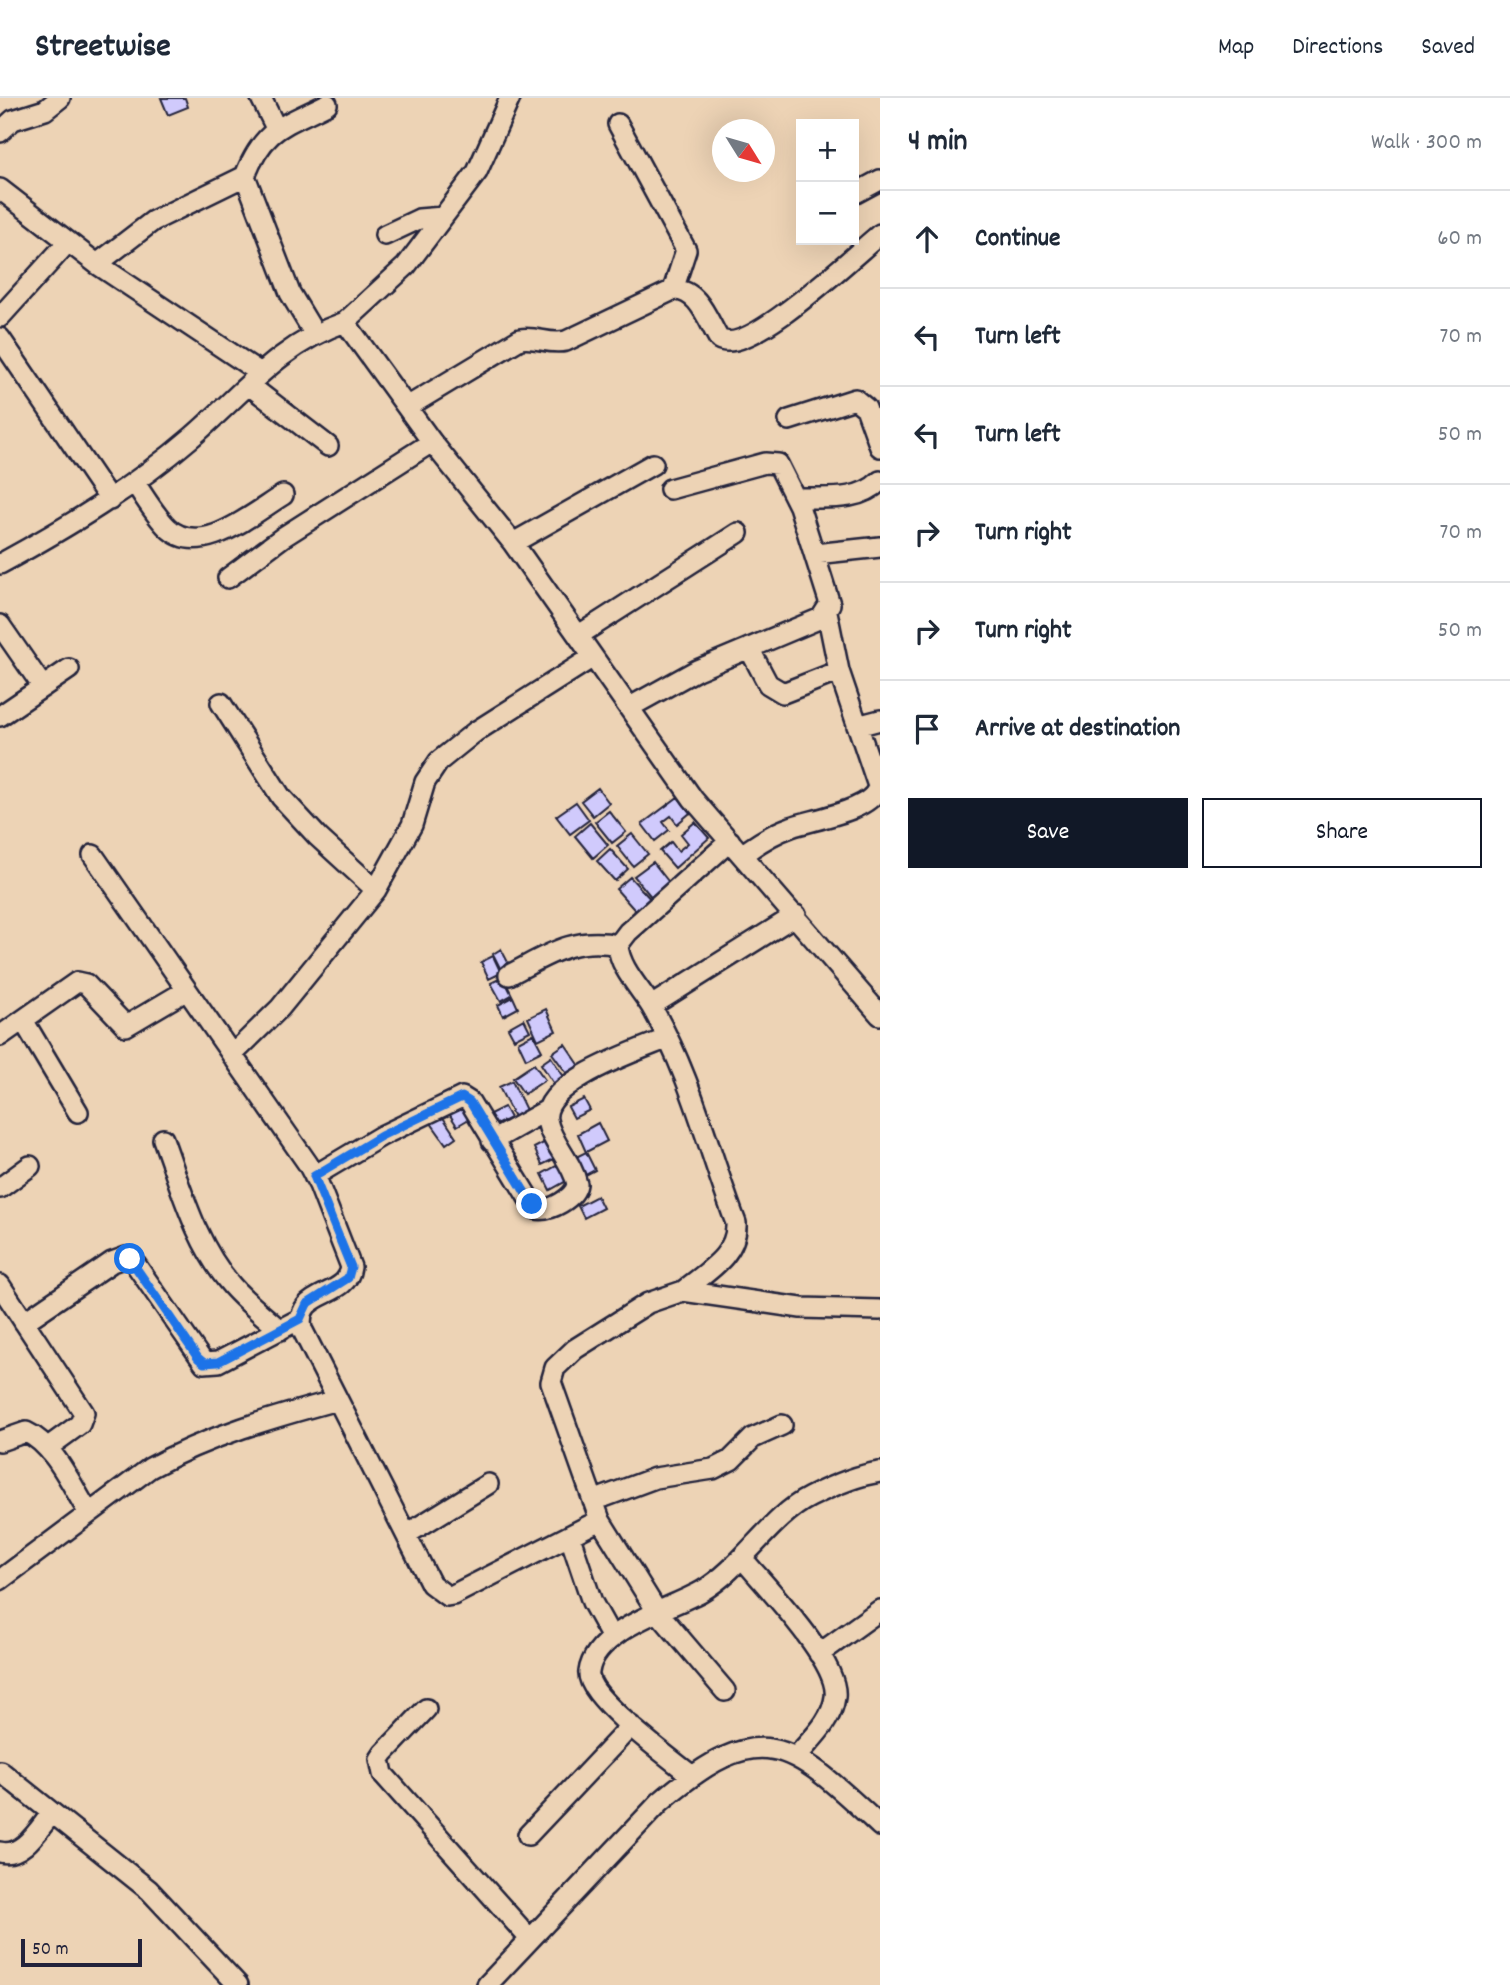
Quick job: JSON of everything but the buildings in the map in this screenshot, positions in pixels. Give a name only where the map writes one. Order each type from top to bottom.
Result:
[{"type":"street","points":[[0,132],[13,120],[45,110],[60,98]]},
{"type":"street","points":[[261,98],[277,130]]},
{"type":"street","points":[[0,564],[135,484],[193,436],[254,378],[314,333],[345,322],[406,266],[477,172],[509,99]]},
{"type":"street","points":[[97,264],[153,221],[244,176],[256,147],[277,130],[327,104]]},
{"type":"street","points":[[618,124],[686,250],[673,290]]},
{"type":"street","points":[[244,176],[290,293],[314,333]]},
{"type":"street","points":[[859,191],[880,180]]},
{"type":"street","points":[[0,189],[68,243],[254,378],[328,446]]},
{"type":"street","points":[[385,235],[419,219],[443,216]]},
{"type":"street","points":[[407,407],[520,339],[537,338],[552,345],[566,341],[673,290],[688,291],[719,339],[733,341],[767,327],[880,234]]},
{"type":"street","points":[[0,317],[68,243]]},
{"type":"street","points":[[345,322],[432,442],[513,543],[693,799],[880,1015]]},
{"type":"street","points":[[0,338],[110,500]]},
{"type":"street","points":[[789,420],[855,399],[866,408],[880,447]]},
{"type":"street","points":[[228,578],[283,537],[432,442]]},
{"type":"street","points":[[670,489],[772,462],[782,468],[829,597],[827,612],[839,671],[878,786],[873,798],[853,808],[736,848],[628,932],[618,945],[620,957],[651,1006],[682,1065],[736,1223],[737,1235],[727,1254],[683,1291],[648,1303],[575,1349],[555,1368],[551,1382],[596,1510],[656,1610],[725,1690]]},
{"type":"street","points":[[513,543],[653,464]]},
{"type":"street","points":[[795,498],[849,497],[860,494],[880,481]]},
{"type":"street","points":[[135,484],[167,527],[178,536],[192,538],[215,535],[283,495]]},
{"type":"street","points":[[579,635],[738,533]]},
{"type":"street","points":[[815,554],[880,547]]},
{"type":"street","points":[[630,707],[697,670],[821,618],[827,612]]},
{"type":"street","points":[[0,625],[43,687]]},
{"type":"street","points":[[749,648],[768,684],[783,694],[839,671]]},
{"type":"street","points":[[232,1055],[280,1009],[376,890],[412,825],[425,782],[439,761],[475,732],[593,657]]},
{"type":"street","points":[[0,716],[69,669]]},
{"type":"street","points":[[221,702],[281,797],[318,837],[376,890]]},
{"type":"street","points":[[857,726],[880,720]]},
{"type":"street","points":[[24,1322],[112,1262],[126,1257],[134,1262],[204,1363],[218,1362],[300,1319],[307,1304],[343,1283],[351,1267],[314,1176],[93,855]]},
{"type":"street","points":[[651,1006],[796,915]]},
{"type":"street","points":[[509,975],[575,943],[597,941],[618,945]]},
{"type":"street","points":[[0,1036],[78,982],[86,984],[126,1026],[132,1026],[187,990]]},
{"type":"street","points":[[23,1020],[78,1112]]},
{"type":"street","points":[[492,1141],[547,1110],[561,1089],[576,1079],[668,1038]]},
{"type":"street","points":[[314,1176],[381,1136],[459,1098],[470,1102],[536,1209],[545,1210],[577,1189],[576,1179],[547,1120],[547,1110]]},
{"type":"street","points":[[163,1139],[187,1205],[217,1264],[230,1284],[279,1330]]},
{"type":"street","points":[[0,1188],[30,1166]]},
{"type":"street","points":[[0,1285],[84,1413],[80,1424],[47,1448]]},
{"type":"street","points":[[683,1291],[801,1308],[880,1310]]},
{"type":"street","points":[[300,1319],[337,1400],[431,1584],[446,1596],[570,1538],[596,1510],[655,1478],[713,1469],[731,1460],[753,1438],[782,1425]]},
{"type":"street","points":[[0,1580],[171,1456],[281,1415],[337,1400]]},
{"type":"street","points":[[0,1441],[26,1432],[47,1448],[89,1513]]},
{"type":"street","points":[[691,1775],[632,1726],[593,1688],[589,1679],[591,1664],[612,1638],[656,1610],[703,1590],[743,1559],[808,1498],[880,1472]]},
{"type":"street","points":[[407,1534],[488,1483]]},
{"type":"street","points":[[570,1538],[588,1592],[601,1622],[612,1638]]},
{"type":"street","points":[[743,1559],[785,1607],[833,1673],[835,1697],[824,1724],[797,1756]]},
{"type":"street","points":[[819,1654],[880,1610]]},
{"type":"street","points":[[426,1709],[380,1759],[383,1774],[530,1939]]},
{"type":"street","points":[[528,1835],[632,1726]]},
{"type":"street","points":[[487,1985],[639,1823],[691,1775],[752,1747],[781,1749],[797,1756],[880,1826]]},
{"type":"street","points":[[0,1771],[149,1890],[238,1985]]},
{"type":"street","points":[[0,1852],[8,1854],[22,1848],[52,1813]]},
{"type":"route","points":[[130,1259],[198,1358],[204,1363],[218,1362],[300,1319],[307,1304],[348,1278],[351,1267],[314,1176],[412,1119],[462,1097],[470,1102],[532,1204]]}]
